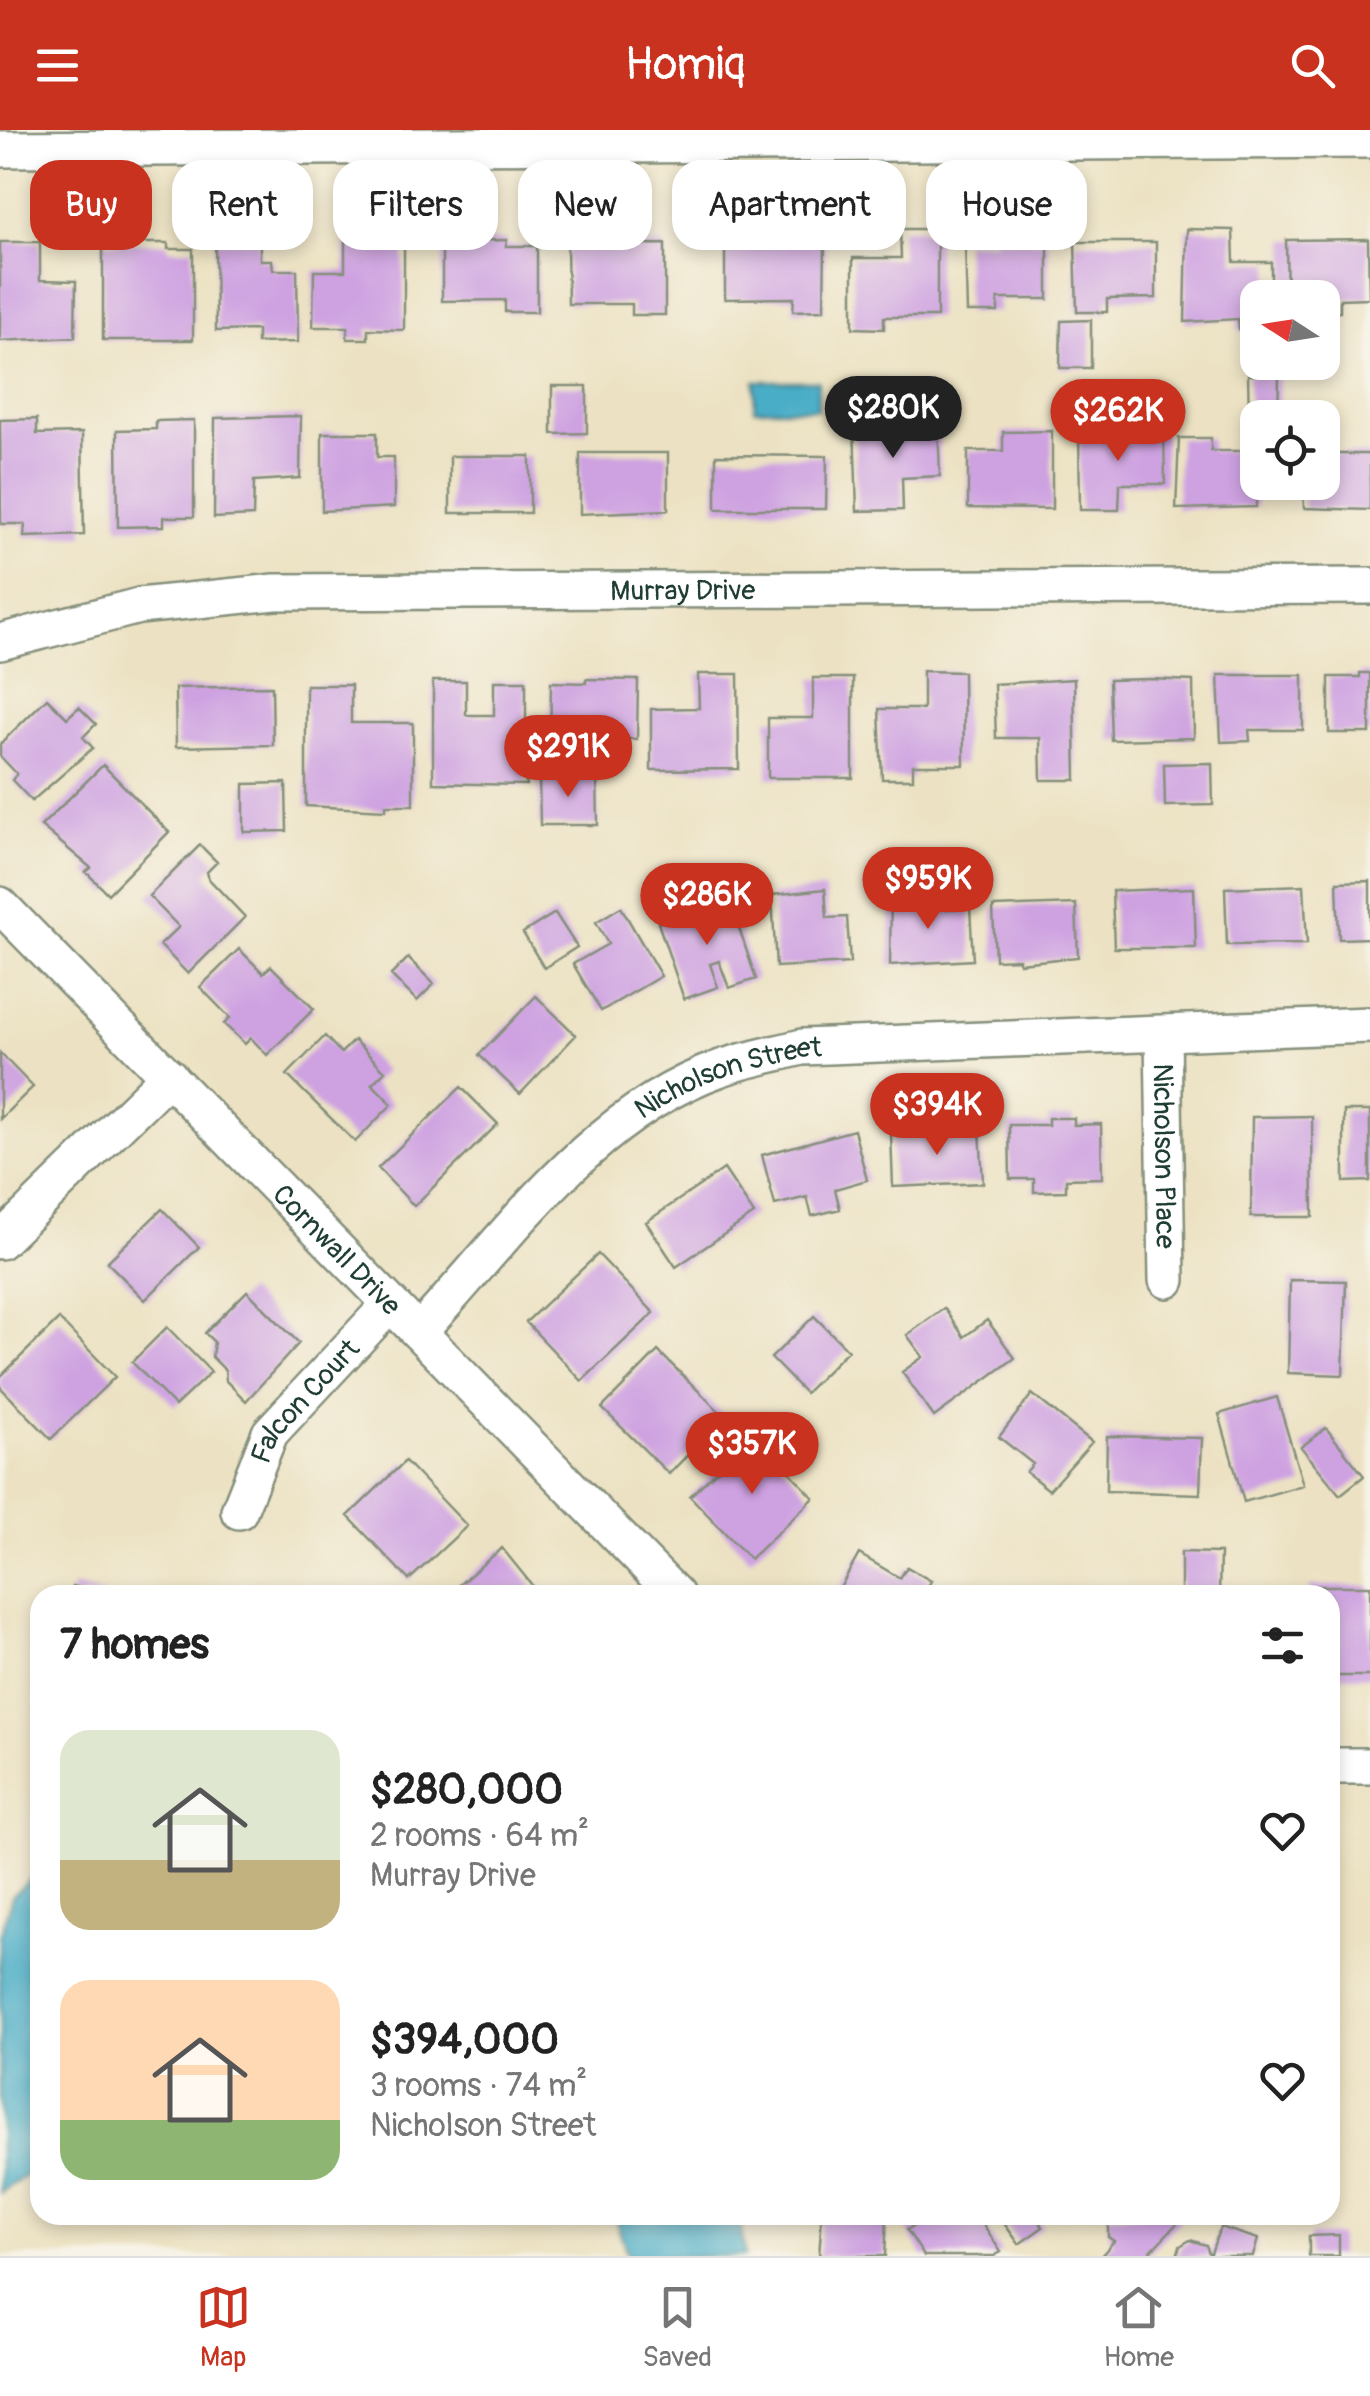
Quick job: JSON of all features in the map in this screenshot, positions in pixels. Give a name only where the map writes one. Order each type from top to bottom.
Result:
[{"type":"street","points":[[0,149],[147,139],[1090,136],[1370,140]]},
{"type":"street","name":"Murray Drive","points":[[0,642],[138,606],[275,592],[1370,586]]},
{"type":"street","name":"Cornwall Drive","points":[[0,906],[666,1585]]},
{"type":"street","name":"Nicholson Street","points":[[419,1332],[585,1152],[641,1109],[718,1069],[802,1047],[1370,1024]]},
{"type":"street","name":"Nicholson Place","points":[[1163,1034],[1167,1280]]},
{"type":"street","points":[[0,1241],[169,1076]]},
{"type":"street","name":"Falcon Court","points":[[239,1511],[270,1433],[390,1304]]},
{"type":"street","points":[[1340,1766],[1370,1766]]},
{"type":"water","points":[[755,381],[818,381],[818,409],[754,409]]},
{"type":"water","points":[[30,1879],[30,2173],[0,2193],[0,1937],[12,1896]]},
{"type":"water","points":[[617,2225],[740,2225],[745,2256],[628,2256]]},
{"type":"building","points":[[906,229],[926,229],[926,250],[937,250],[937,317],[884,317],[884,329],[853,328],[853,258],[901,258],[901,250],[906,250]]},
{"type":"building","points":[[1187,229],[1233,230],[1234,262],[1271,262],[1271,280],[1240,280],[1240,330],[1238,319],[1185,322]]},
{"type":"building","points":[[1368,239],[1369,298],[1340,299],[1340,280],[1287,280],[1286,240]]},
{"type":"building","points":[[498,240],[507,240],[506,246],[518,246],[518,250],[537,250],[537,312],[505,312],[505,300],[442,301],[442,250],[498,250]]},
{"type":"building","points":[[0,242],[30,242],[30,250],[40,250],[40,280],[76,281],[75,337],[0,341]]},
{"type":"building","points":[[1087,242],[1156,242],[1156,298],[1107,299],[1107,312],[1077,312],[1075,250],[1087,250]]},
{"type":"building","points":[[152,243],[168,243],[168,249],[193,250],[193,340],[103,340],[103,250],[152,250]]},
{"type":"building","points":[[652,244],[665,244],[665,315],[632,315],[632,304],[568,304],[567,250],[652,250]]},
{"type":"building","points":[[215,250],[260,250],[260,260],[272,260],[273,270],[297,270],[298,342],[257,343],[257,330],[216,331]]},
{"type":"building","points":[[345,250],[404,250],[404,330],[368,329],[368,339],[347,339],[348,327],[313,327],[314,271],[345,271]]},
{"type":"building","points":[[725,250],[825,250],[824,310],[793,311],[794,298],[725,299]]},
{"type":"building","points":[[965,250],[1048,250],[1048,299],[998,299],[998,312],[967,312]]},
{"type":"building","points":[[1091,320],[1091,368],[1060,368],[1061,321]]},
{"type":"building","points":[[1248,380],[1279,380],[1278,400],[1249,400]]},
{"type":"building","points":[[552,386],[587,386],[587,433],[552,434]]},
{"type":"building","points":[[301,416],[300,478],[254,481],[253,516],[214,518],[215,418]]},
{"type":"building","points":[[37,419],[37,434],[82,433],[84,535],[24,537],[25,524],[1,524],[0,420]]},
{"type":"building","points":[[194,420],[194,517],[164,517],[164,526],[118,527],[117,430],[156,429],[156,421]]},
{"type":"building","points":[[938,422],[940,476],[902,478],[903,510],[857,511],[854,425]]},
{"type":"building","points":[[1079,430],[1164,430],[1165,484],[1120,484],[1119,510],[1080,510]]},
{"type":"building","points":[[1052,431],[1052,509],[968,508],[968,451],[1003,451],[1003,432]]},
{"type":"building","points":[[322,433],[377,433],[377,457],[394,457],[394,507],[322,511]]},
{"type":"building","points":[[1179,438],[1211,438],[1211,451],[1240,451],[1240,500],[1256,500],[1256,507],[1176,509]]},
{"type":"building","points":[[580,453],[668,453],[668,510],[580,514]]},
{"type":"building","points":[[1340,454],[1370,454],[1370,510],[1304,508],[1304,500],[1340,500]]},
{"type":"building","points":[[716,455],[827,456],[826,509],[716,509]]},
{"type":"building","points":[[450,456],[530,456],[530,513],[450,513]]},
{"type":"building","points":[[923,671],[963,672],[964,765],[913,765],[913,779],[882,779],[879,709],[923,709]]},
{"type":"building","points":[[1360,673],[1370,673],[1370,733],[1329,733],[1329,677],[1360,677]]},
{"type":"building","points":[[698,674],[738,674],[739,769],[651,770],[651,709],[699,708]]},
{"type":"building","points":[[1218,675],[1303,675],[1303,730],[1249,730],[1250,741],[1221,742]]},
{"type":"building","points":[[813,678],[853,678],[853,778],[768,778],[768,718],[813,718]]},
{"type":"building","points":[[586,679],[638,680],[637,739],[585,738],[585,754],[550,753],[551,682],[586,683]]},
{"type":"building","points":[[1074,679],[1076,780],[1041,780],[1040,738],[996,738],[994,684]]},
{"type":"building","points":[[1109,680],[1193,681],[1194,738],[1111,740]]},
{"type":"building","points":[[433,681],[466,681],[466,715],[494,715],[494,681],[526,681],[526,785],[433,783]]},
{"type":"building","points":[[306,685],[351,685],[351,723],[413,723],[413,805],[386,805],[386,810],[306,806]]},
{"type":"building","points":[[272,686],[273,745],[176,747],[175,688]]},
{"type":"building","points":[[47,698],[67,718],[79,707],[96,724],[83,737],[93,748],[32,801],[12,780],[17,774],[0,756],[0,744]]},
{"type":"building","points":[[1212,763],[1213,805],[1165,806],[1164,764]]},
{"type":"building","points":[[103,765],[169,832],[108,894],[86,872],[91,868],[41,826]]},
{"type":"building","points":[[539,775],[597,775],[598,825],[540,825]]},
{"type":"building","points":[[286,783],[287,831],[244,832],[244,784]]},
{"type":"building","points":[[200,845],[217,862],[207,872],[209,879],[245,917],[188,974],[160,945],[179,927],[149,896]]},
{"type":"building","points":[[1370,881],[1370,938],[1339,939],[1337,882]]},
{"type":"building","points":[[1304,885],[1307,944],[1227,945],[1225,888]]},
{"type":"building","points":[[1194,888],[1196,948],[1114,948],[1112,891]]},
{"type":"building","points":[[825,889],[827,918],[847,917],[850,963],[776,967],[772,895]]},
{"type":"building","points":[[923,890],[924,910],[970,908],[973,960],[890,965],[891,892]]},
{"type":"building","points":[[729,898],[756,979],[729,988],[719,961],[710,964],[718,987],[684,999],[658,923]]},
{"type":"building","points":[[1076,904],[1078,957],[1019,963],[1019,959],[995,960],[993,907]]},
{"type":"building","points":[[621,907],[661,976],[601,1011],[573,964],[608,944],[596,922]]},
{"type":"building","points":[[555,913],[577,947],[544,968],[523,933]]},
{"type":"building","points":[[239,949],[263,973],[271,966],[314,1009],[267,1055],[251,1038],[245,1044],[224,1024],[230,1018],[200,987]]},
{"type":"building","points":[[408,958],[434,984],[417,1001],[391,975]]},
{"type":"building","points":[[536,996],[576,1035],[520,1094],[479,1055]]},
{"type":"building","points":[[325,1036],[341,1053],[354,1040],[385,1071],[372,1084],[392,1104],[355,1142],[287,1075]]},
{"type":"building","points":[[0,1053],[33,1087],[0,1119]]},
{"type":"building","points":[[461,1087],[498,1124],[414,1206],[378,1168]]},
{"type":"building","points":[[1344,1111],[1370,1111],[1370,1181],[1344,1182]]},
{"type":"building","points":[[1312,1116],[1313,1217],[1251,1217],[1252,1117]]},
{"type":"building","points":[[1048,1118],[1074,1118],[1074,1125],[1101,1124],[1102,1178],[1066,1179],[1066,1191],[1034,1192],[1034,1179],[1010,1179],[1009,1125],[1048,1125]]},
{"type":"building","points":[[980,1129],[983,1183],[893,1187],[891,1134]]},
{"type":"building","points":[[854,1130],[867,1180],[835,1189],[840,1209],[812,1216],[807,1197],[775,1205],[762,1155]]},
{"type":"building","points":[[724,1169],[754,1214],[676,1267],[646,1222]]},
{"type":"building","points":[[162,1209],[199,1247],[145,1300],[107,1262]]},
{"type":"building","points":[[598,1254],[654,1313],[582,1381],[526,1322]]},
{"type":"building","points":[[1290,1280],[1346,1281],[1343,1375],[1288,1373]]},
{"type":"building","points":[[247,1291],[299,1343],[246,1401],[226,1381],[225,1370],[212,1357],[214,1342],[205,1333]]},
{"type":"building","points":[[944,1308],[964,1337],[987,1320],[1015,1358],[934,1417],[902,1372],[923,1357],[907,1335]]},
{"type":"building","points":[[814,1316],[848,1350],[805,1393],[771,1358]]},
{"type":"building","points":[[59,1319],[115,1377],[51,1439],[0,1387],[0,1377]]},
{"type":"building","points":[[167,1327],[211,1372],[175,1406],[132,1362]]},
{"type":"building","points":[[658,1351],[725,1417],[669,1474],[602,1408]]},
{"type":"building","points":[[1032,1394],[1092,1442],[1049,1490],[1026,1472],[1033,1464],[999,1437]]},
{"type":"building","points":[[1277,1397],[1303,1485],[1244,1502],[1219,1414]]},
{"type":"building","points":[[1326,1428],[1364,1476],[1340,1495],[1301,1447]]},
{"type":"building","points":[[755,1435],[814,1498],[750,1559],[690,1496]]},
{"type":"building","points":[[1107,1436],[1202,1438],[1200,1494],[1106,1491]]},
{"type":"building","points":[[405,1461],[467,1526],[409,1580],[348,1516]]},
{"type":"building","points":[[502,1548],[532,1585],[459,1585]]},
{"type":"building","points":[[1181,1552],[1220,1553],[1219,1585],[1181,1585]]},
{"type":"building","points":[[859,1554],[900,1578],[907,1567],[931,1581],[929,1585],[842,1585]]},
{"type":"building","points":[[1340,1586],[1370,1586],[1370,1676],[1340,1676]]},
{"type":"building","points":[[821,2225],[887,2225],[885,2256],[819,2256]]},
{"type":"building","points":[[915,2225],[983,2225],[1001,2252],[994,2256],[924,2256],[907,2230]]},
{"type":"building","points":[[1005,2225],[1042,2225],[1043,2227],[1019,2244]]},
{"type":"building","points":[[1108,2225],[1175,2225],[1146,2256],[1101,2256],[1114,2241],[1108,2237]]},
{"type":"building","points":[[1220,2227],[1258,2239],[1253,2256],[1210,2256]]},
{"type":"building","points":[[1339,2235],[1339,2256],[1309,2256],[1309,2236]]},
{"type":"building","points":[[1190,2240],[1206,2245],[1210,2256],[1177,2256],[1180,2246]]}]
